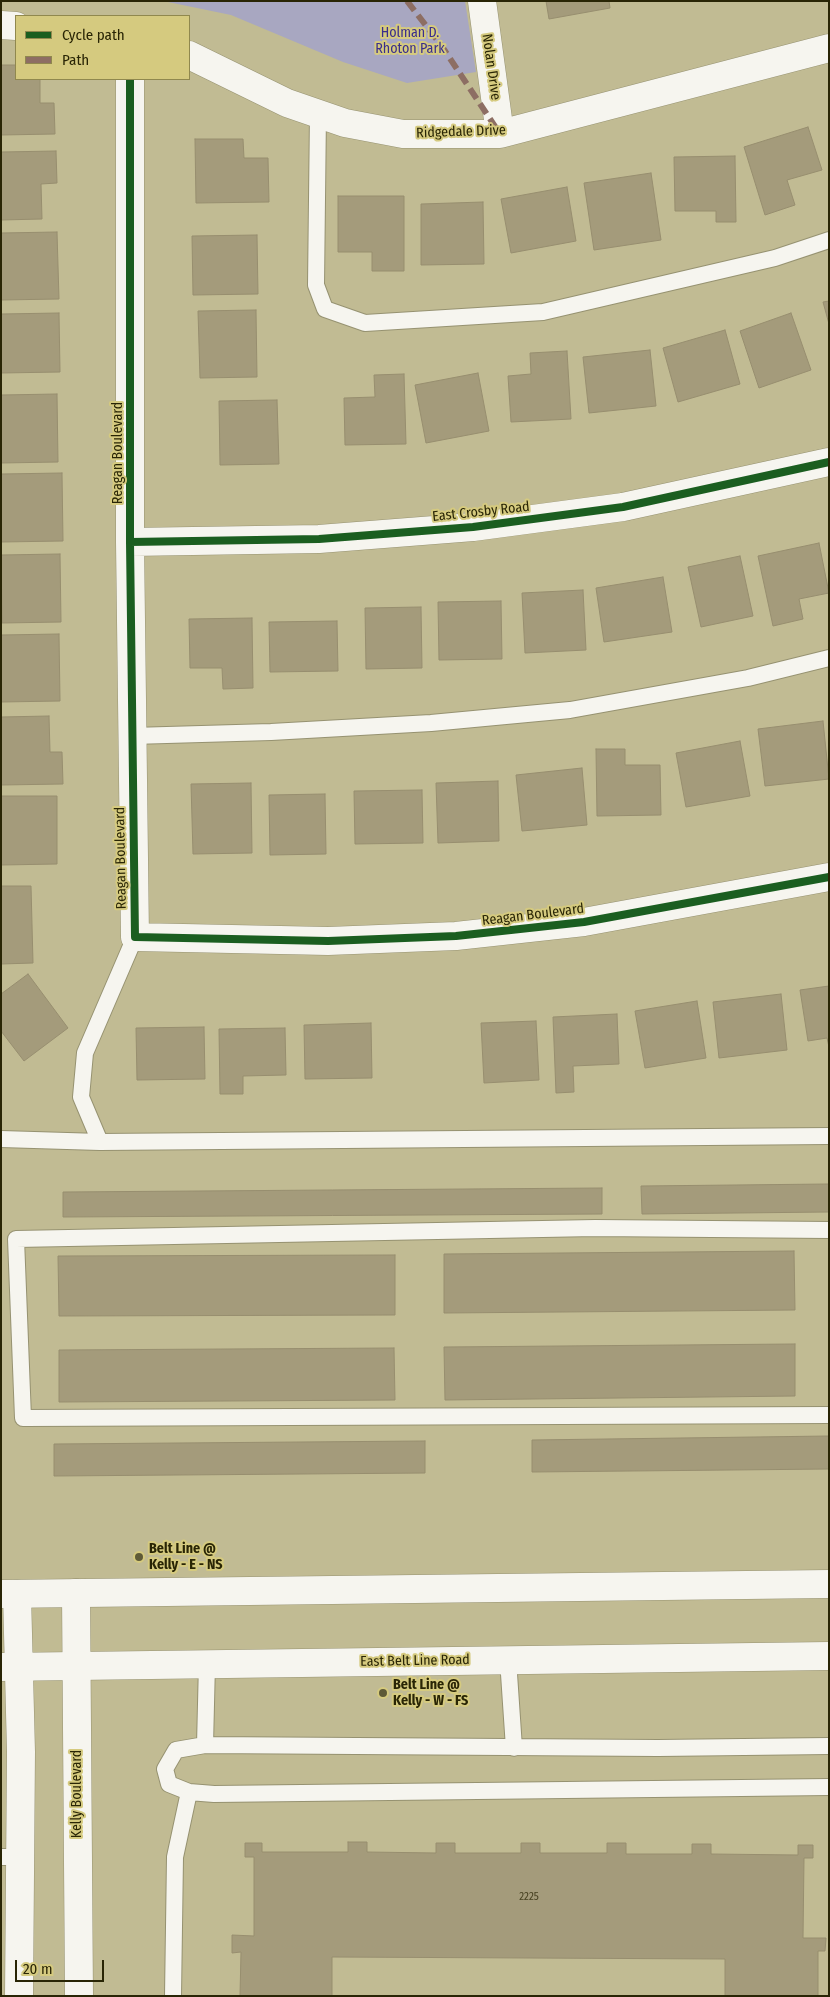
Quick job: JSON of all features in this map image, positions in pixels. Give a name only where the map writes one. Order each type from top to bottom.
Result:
[{"type":"street","name":"Nolan Drive","points":[[482,1],[500,134]]},
{"type":"street","points":[[1,26],[15,26]]},
{"type":"street","name":"Ridgedale Drive","points":[[190,55],[287,103],[345,123],[403,134],[500,134],[829,48]]},
{"type":"street","name":"Reagan Boulevard","points":[[130,80],[130,542],[135,937],[328,941],[456,936],[584,922],[829,877]]},
{"type":"street","name":"East Crosby Road","points":[[130,542],[319,539],[473,527],[623,508],[829,462]]},
{"type":"street","points":[[19,1996],[10,1857],[21,1752],[10,1667],[9,1594],[829,1584]]},
{"type":"street","name":"Kelly Boulevard","points":[[76,1593],[79,1996]]},
{"type":"street","name":"East Belt Line Road","points":[[10,1667],[829,1656]]},
{"type":"lane","points":[[318,113],[316,285],[325,309],[365,324],[543,312],[775,258],[829,240]]},
{"type":"lane","points":[[132,736],[271,732],[431,723],[570,710],[748,678],[829,658]]},
{"type":"lane","points":[[100,1142],[81,1096],[85,1053],[135,937]]},
{"type":"lane","points":[[1,1139],[100,1142],[829,1136]]},
{"type":"lane","points":[[829,1230],[595,1228],[16,1239],[23,1418],[829,1415]]},
{"type":"lane","points":[[508,1659],[514,1748]]},
{"type":"lane","points":[[205,1746],[207,1663]]},
{"type":"lane","points":[[829,1746],[514,1748],[205,1746],[176,1750],[165,1769],[169,1784],[189,1792],[214,1794],[829,1787]]},
{"type":"lane","points":[[173,1996],[174,1857],[189,1792]]},
{"type":"green space","name":"Holman D. Rhoton Park","points":[[163,1],[465,1],[476,72],[407,83],[343,62],[231,15]]},
{"type":"building","points":[[546,1],[609,1],[610,8],[549,19]]},
{"type":"building","points":[[1,65],[15,65],[15,80],[40,80],[40,103],[54,103],[55,134],[1,135]]},
{"type":"building","points":[[808,127],[822,170],[787,180],[795,205],[765,215],[744,147]]},
{"type":"building","points":[[195,139],[243,139],[244,158],[268,158],[269,202],[196,203]]},
{"type":"building","points":[[56,151],[57,183],[41,184],[42,219],[1,220],[1,152]]},
{"type":"building","points":[[735,156],[736,222],[716,222],[716,211],[675,211],[674,157]]},
{"type":"building","points":[[651,173],[661,240],[594,250],[584,183]]},
{"type":"building","points":[[567,187],[576,241],[511,253],[501,199]]},
{"type":"building","points":[[338,196],[404,196],[404,271],[372,271],[372,252],[338,252]]},
{"type":"building","points":[[483,202],[484,264],[421,265],[421,204]]},
{"type":"building","points":[[57,232],[59,299],[1,300],[1,233]]},
{"type":"building","points":[[257,235],[258,294],[193,295],[192,236]]},
{"type":"building","points":[[829,301],[829,324],[823,302]]},
{"type":"building","points":[[256,310],[257,377],[200,378],[198,311]]},
{"type":"building","points":[[59,313],[60,372],[1,373],[1,314]]},
{"type":"building","points":[[791,313],[811,370],[759,388],[740,331]]},
{"type":"building","points":[[725,330],[740,384],[678,402],[663,348]]},
{"type":"building","points":[[650,350],[656,406],[589,413],[583,357]]},
{"type":"building","points":[[567,351],[571,419],[511,422],[508,376],[531,374],[530,353]]},
{"type":"building","points":[[478,373],[489,431],[426,443],[415,385]]},
{"type":"building","points":[[404,374],[406,444],[345,445],[344,398],[375,397],[374,375]]},
{"type":"building","points":[[57,394],[58,462],[1,463],[1,395]]},
{"type":"building","points":[[277,400],[279,464],[220,465],[219,401]]},
{"type":"building","points":[[62,473],[63,541],[1,542],[1,474]]},
{"type":"building","points":[[819,543],[829,593],[799,599],[803,619],[773,626],[758,556]]},
{"type":"building","points":[[60,554],[61,622],[2,623],[1,555]]},
{"type":"building","points":[[740,556],[753,616],[701,627],[688,567]]},
{"type":"building","points":[[663,577],[672,632],[604,642],[596,588]]},
{"type":"building","points":[[583,590],[586,650],[525,653],[522,593]]},
{"type":"building","points":[[501,601],[502,659],[439,660],[438,602]]},
{"type":"building","points":[[421,607],[422,668],[366,669],[365,608]]},
{"type":"building","points":[[252,618],[253,688],[223,689],[222,668],[190,668],[189,619]]},
{"type":"building","points":[[337,621],[338,671],[270,672],[269,622]]},
{"type":"building","points":[[59,634],[60,701],[1,702],[1,635]]},
{"type":"building","points":[[49,716],[50,752],[62,752],[63,784],[1,785],[1,717]]},
{"type":"building","points":[[823,721],[829,779],[765,786],[758,729]]},
{"type":"building","points":[[740,741],[750,796],[686,807],[676,753]]},
{"type":"building","points":[[596,749],[625,749],[625,765],[660,765],[661,815],[597,816]]},
{"type":"building","points":[[582,768],[587,825],[522,831],[516,775]]},
{"type":"building","points":[[498,781],[499,841],[438,843],[436,783]]},
{"type":"building","points":[[251,783],[252,853],[193,854],[191,784]]},
{"type":"building","points":[[422,790],[423,843],[355,844],[354,791]]},
{"type":"building","points":[[325,794],[326,854],[270,855],[269,795]]},
{"type":"building","points":[[1,796],[57,796],[57,864],[1,865]]},
{"type":"building","points":[[1,886],[31,886],[33,963],[1,964]]},
{"type":"building","points":[[28,974],[68,1028],[24,1061],[1,1031],[1,994]]},
{"type":"building","points":[[829,986],[829,1047],[827,1038],[808,1041],[800,990]]},
{"type":"building","points":[[781,994],[787,1050],[719,1058],[713,1002]]},
{"type":"building","points":[[697,1001],[706,1058],[645,1068],[635,1011]]},
{"type":"building","points":[[617,1014],[619,1064],[573,1066],[574,1092],[556,1093],[553,1017]]},
{"type":"building","points":[[536,1021],[539,1080],[484,1083],[481,1023]]},
{"type":"building","points":[[371,1023],[372,1078],[305,1079],[304,1025]]},
{"type":"building","points":[[204,1027],[205,1079],[137,1080],[136,1028]]},
{"type":"building","points":[[285,1028],[286,1075],[243,1076],[243,1094],[220,1094],[219,1029]]},
{"type":"building","points":[[829,1184],[829,1212],[642,1214],[641,1186]]},
{"type":"building","points":[[602,1188],[602,1214],[63,1217],[63,1192]]},
{"type":"building","points":[[794,1251],[795,1310],[444,1313],[444,1254]]},
{"type":"building","points":[[395,1255],[395,1315],[59,1316],[58,1256]]},
{"type":"building","points":[[795,1344],[795,1396],[445,1400],[444,1347]]},
{"type":"building","points":[[394,1348],[395,1400],[59,1402],[59,1350]]},
{"type":"building","points":[[829,1436],[829,1469],[532,1472],[532,1440]]},
{"type":"building","points":[[425,1441],[425,1473],[54,1476],[54,1444]]},
{"type":"building","points":[[348,1842],[367,1842],[367,1852],[436,1853],[436,1843],[455,1843],[455,1853],[521,1853],[521,1843],[540,1843],[540,1853],[607,1853],[607,1843],[626,1843],[626,1854],[692,1854],[692,1844],[711,1844],[711,1854],[798,1855],[798,1845],[813,1845],[813,1858],[804,1858],[803,1938],[826,1938],[825,1951],[818,1951],[818,1996],[725,1996],[725,1959],[332,1957],[332,1996],[240,1996],[241,1952],[232,1953],[232,1935],[254,1936],[254,1857],[245,1857],[245,1843],[262,1843],[262,1852],[348,1852]]},
{"type":"marked path","points":[[407,1],[441,45],[500,134]]},
{"type":"cycle path","points":[[130,80],[130,542],[135,937],[328,941],[456,936],[584,922],[829,877]]},
{"type":"cycle path","points":[[130,542],[319,539],[473,527],[623,507],[829,462]]},
{"type":"place","name":"Belt Line @ Kelly - E - NS","points":[[139,1557]]},
{"type":"place","name":"Belt Line @ Kelly - W - FS","points":[[383,1693]]}]
